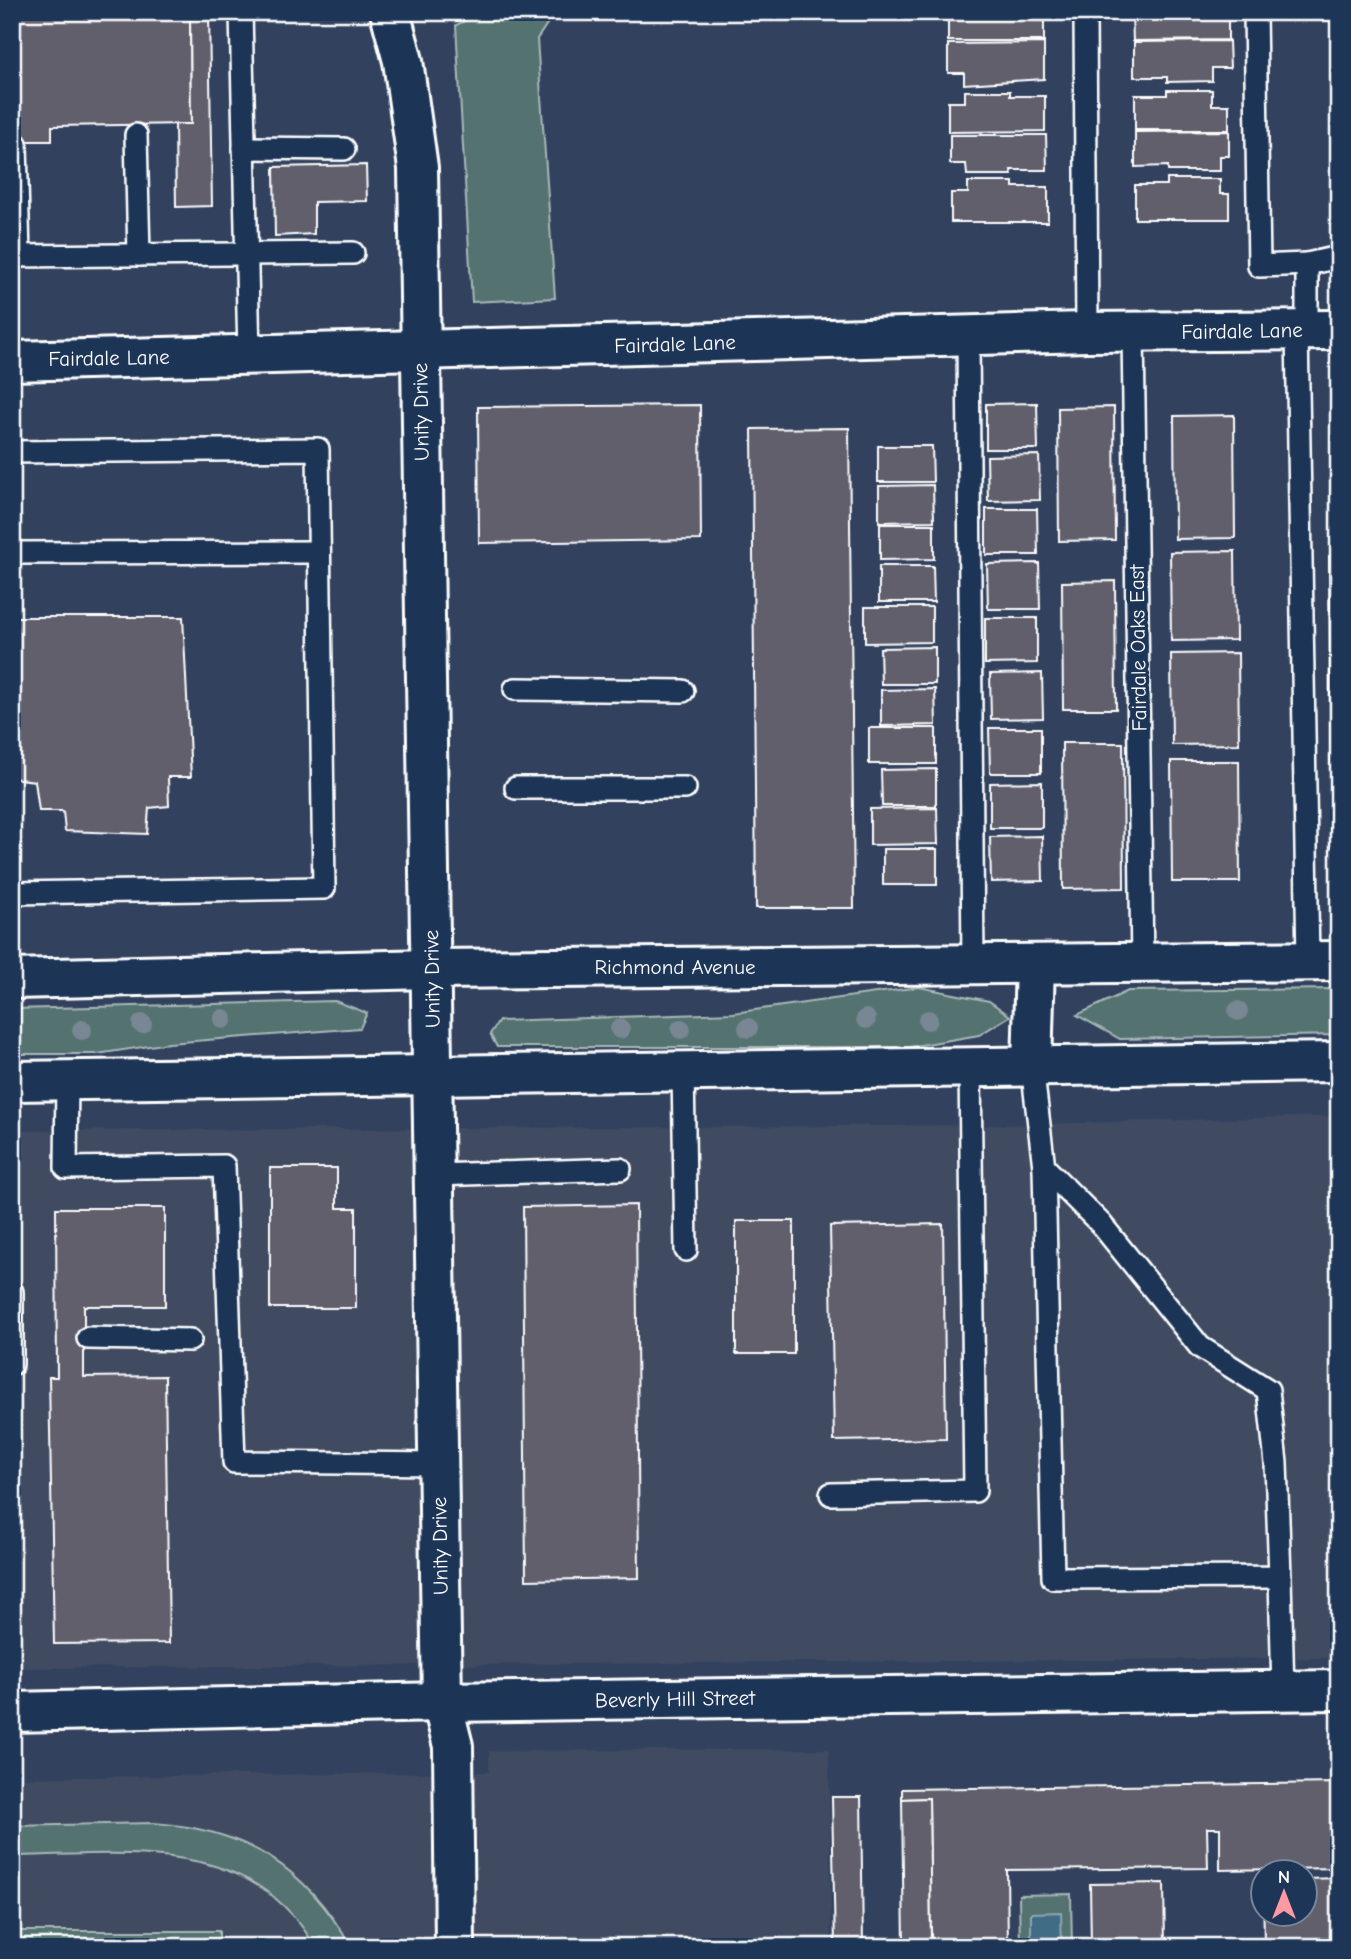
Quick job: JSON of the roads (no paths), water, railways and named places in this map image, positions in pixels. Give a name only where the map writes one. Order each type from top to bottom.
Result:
[{"type":"street","name":"Unity Drive","points":[[390,12],[403,61],[418,168],[442,1702],[453,1746],[455,1947]]},
{"type":"street","name":"Fairdale Lane","points":[[12,361],[1087,332],[1314,331]]},
{"type":"street","name":"Richmond Avenue","points":[[12,979],[431,970],[1323,961]]},
{"type":"street","points":[[1032,1066],[1035,964]]},
{"type":"street","points":[[12,1081],[1339,1062]]},
{"type":"street","name":"Beverly Hill Street","points":[[12,1712],[442,1702],[1339,1690]]},
{"type":"lane","points":[[241,12],[249,355]]},
{"type":"lane","points":[[1085,12],[1087,332]]},
{"type":"lane","points":[[1255,12],[1259,267],[1307,264],[1339,257]]},
{"type":"lane","points":[[136,135],[139,255]]},
{"type":"lane","points":[[16,144],[16,256],[353,253]]},
{"type":"lane","points":[[244,148],[344,149]]},
{"type":"lane","points":[[1307,264],[1314,331],[1323,961]]},
{"type":"lane","name":"Fairdale Oaks East","points":[[1133,333],[1142,962]]},
{"type":"lane","points":[[968,336],[973,965]]},
{"type":"lane","points":[[12,452],[318,449],[324,888],[12,893]]},
{"type":"lane","points":[[12,553],[319,552]]},
{"type":"lane","points":[[515,689],[683,691]]},
{"type":"lane","points":[[516,788],[685,788]]},
{"type":"lane","points":[[1032,1066],[1044,1167],[1053,1578],[1280,1577]]},
{"type":"lane","points":[[831,1494],[975,1491],[970,1067]]},
{"type":"lane","points":[[683,1071],[686,1250]]},
{"type":"lane","points":[[67,1080],[66,1168],[224,1166],[234,1462],[439,1464]]},
{"type":"lane","points":[[1044,1167],[1101,1224],[1200,1347],[1268,1390],[1276,1463],[1283,1691]]},
{"type":"lane","points":[[435,1175],[620,1169]]},
{"type":"lane","points":[[12,1292],[12,1364]]},
{"type":"lane","points":[[88,1338],[190,1340]]}]
